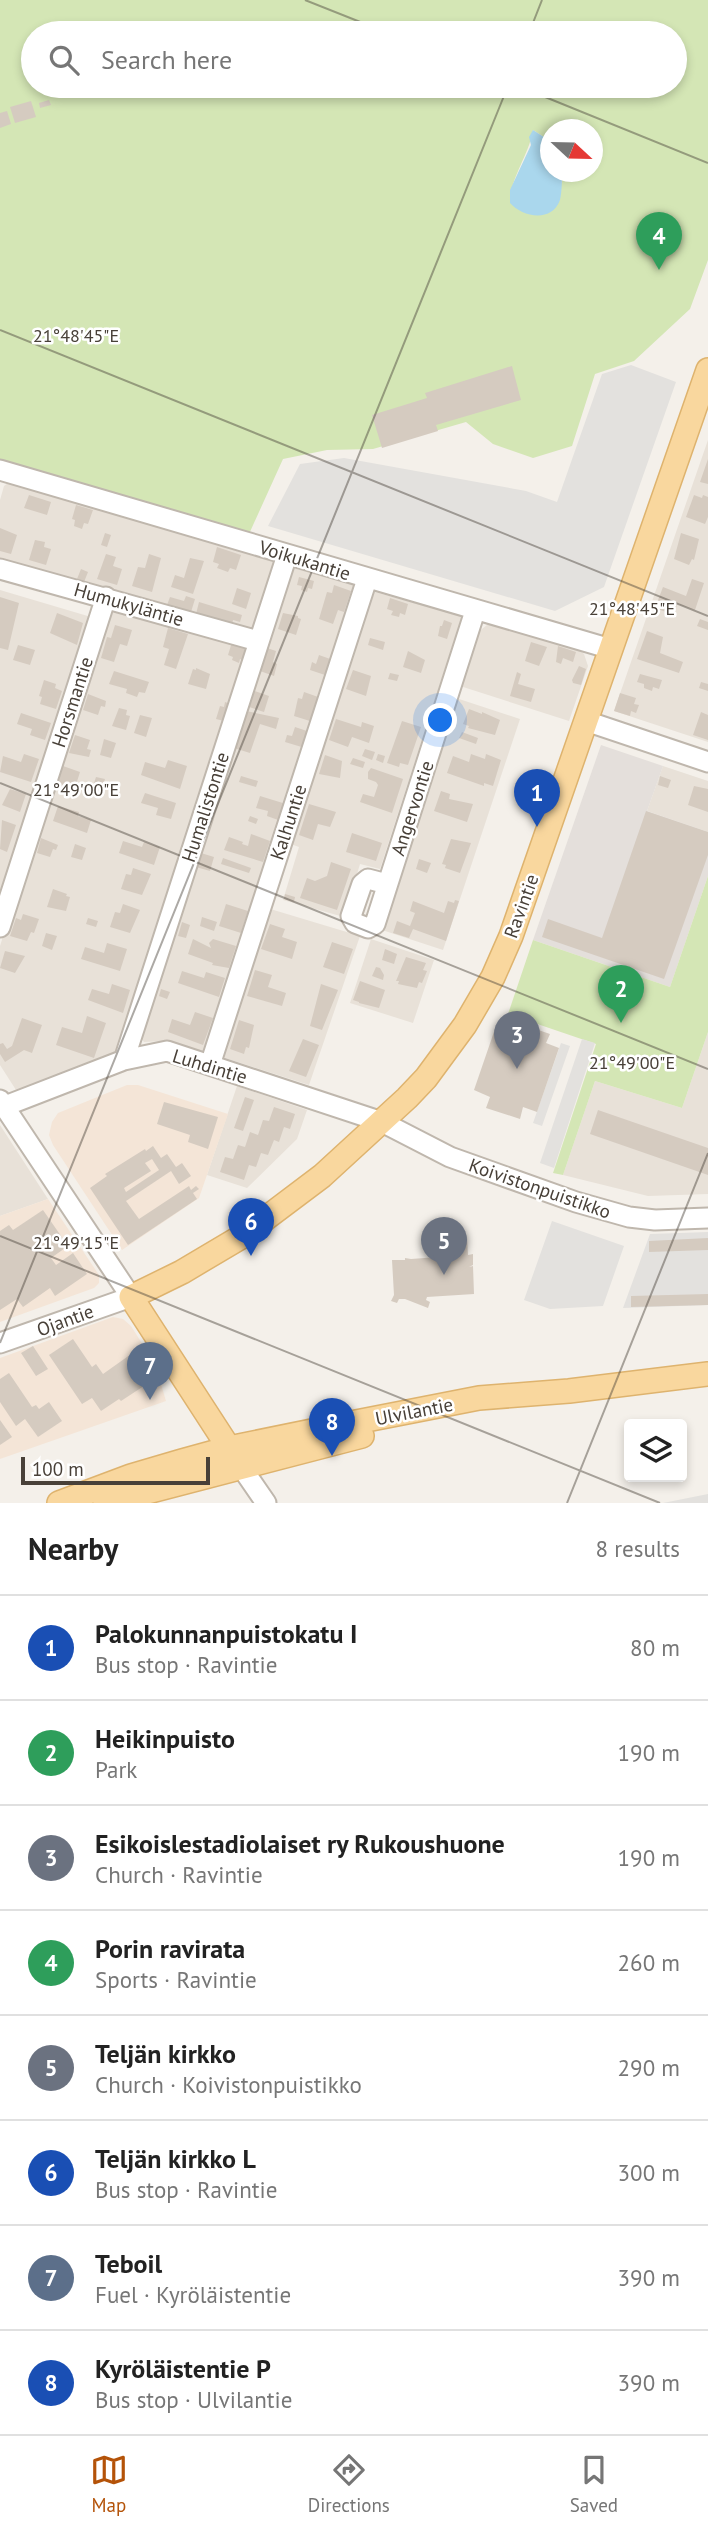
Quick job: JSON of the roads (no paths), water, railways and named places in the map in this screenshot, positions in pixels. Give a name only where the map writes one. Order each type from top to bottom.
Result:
[{"type":"main road","name":"Ravintie","points":[[131,1297],[182,1272],[242,1237],[322,1176],[426,1078],[476,1008],[515,926],[708,370]]},
{"type":"main road","points":[[131,1297],[235,1458]]},
{"type":"main road","name":"Ulvilantie","points":[[59,1503],[131,1476],[358,1437],[569,1391],[708,1374]]},
{"type":"main road","name":"Ulvilantie","points":[[105,1503],[235,1458]]},
{"type":"street","name":"Voikukantie","points":[[1,474],[611,649]]},
{"type":"street","name":"Humalistontie","points":[[124,1059],[287,555]]},
{"type":"street","name":"Humukyläntie","points":[[0,569],[258,641]]},
{"type":"street","name":"Kalhuntie","points":[[210,1065],[367,579]]},
{"type":"street","name":"Horsmantie","points":[[0,927],[106,597]]},
{"type":"street","name":"Angervontie","points":[[387,884],[475,611]]},
{"type":"street","points":[[586,721],[708,762]]},
{"type":"street","name":"Luhdintie","points":[[1,1105],[124,1059],[167,1051],[382,1122]]},
{"type":"street","points":[[1,1105],[131,1297]]},
{"type":"street","name":"Koivistonpuistikko","points":[[382,1122],[450,1157],[576,1202],[629,1217],[655,1220],[708,1218]]},
{"type":"street","name":"Ojantie","points":[[0,1343],[131,1297]]},
{"type":"street","points":[[235,1458],[266,1503]]},
{"type":"water","points":[[533,130],[540,135],[540,182],[562,182],[560,200],[556,207],[544,215],[522,212],[510,203],[510,190],[531,145],[529,137]]},
{"type":"place","name":"Porin ravirata","points":[[659,270]]},
{"type":"place","name":"Palokunnanpuistokatu I","points":[[537,827]]},
{"type":"place","name":"Heikinpuisto","points":[[621,1023]]},
{"type":"place","name":"Esikoislestadiolaiset ry Rukoushuone","points":[[517,1069]]},
{"type":"place","name":"Teljän kirkko L","points":[[251,1256]]},
{"type":"place","name":"Teljän kirkko","points":[[444,1275]]},
{"type":"place","name":"Teboil","points":[[150,1400]]},
{"type":"place","name":"Kyröläistentie P","points":[[332,1456]]}]
